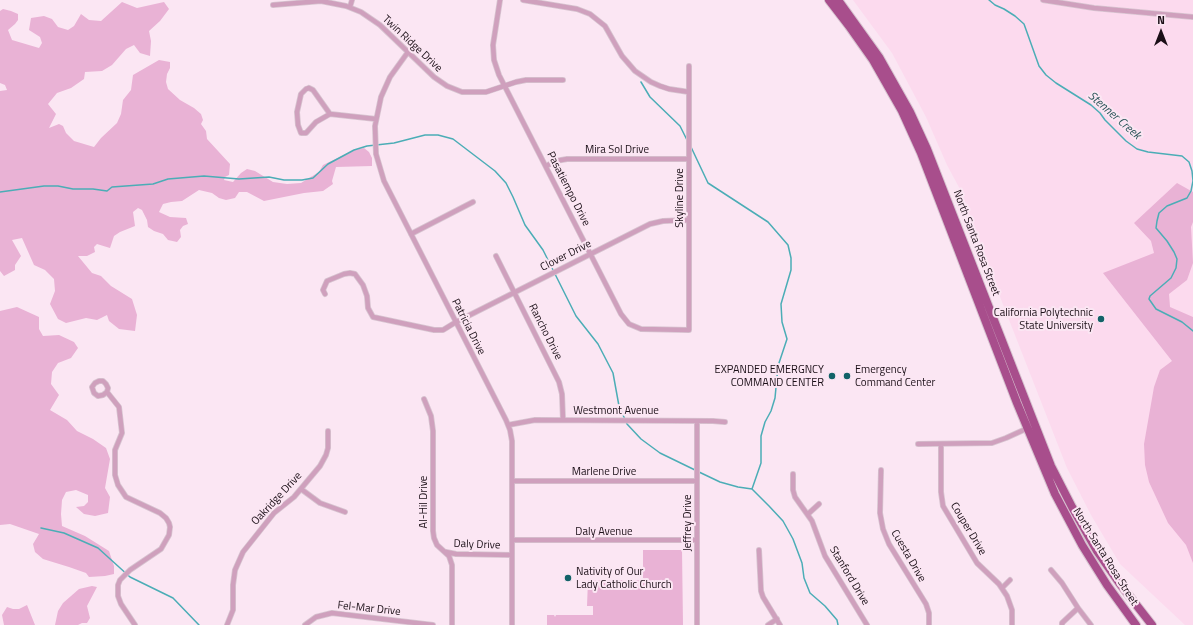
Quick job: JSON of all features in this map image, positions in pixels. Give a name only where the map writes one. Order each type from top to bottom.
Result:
[{"type":"highway","name":"North Santa Rosa Street","points":[[829,0],[873,60],[902,111],[921,153],[1032,427],[1072,507],[1097,551],[1120,584],[1152,625]]},
{"type":"highway","name":"North Santa Rosa Street","points":[[838,0],[879,58],[910,112],[927,149],[1032,427],[1055,494],[1082,545],[1107,585],[1136,625]]},
{"type":"street","points":[[350,7],[352,0]]},
{"type":"street","name":"Pasatiempo Drive","points":[[500,0],[493,53],[496,68],[621,314],[630,324],[641,329],[689,330]]},
{"type":"street","points":[[523,0],[577,10],[590,14],[605,26],[622,56],[635,71],[651,82],[660,86],[689,92]]},
{"type":"street","points":[[1043,0],[1094,8],[1193,18]]},
{"type":"street","name":"Twin Ridge Drive","points":[[273,5],[321,1],[333,2],[350,7],[371,18],[434,77],[454,90],[478,93],[494,90],[526,80],[562,80]]},
{"type":"street","name":"Patricia Drive","points":[[408,52],[390,77],[381,97],[376,120],[376,154],[382,175],[508,425],[512,441],[512,625]]},
{"type":"street","name":"Skyline Drive","points":[[689,66],[689,330]]},
{"type":"street","points":[[330,114],[313,90],[309,88],[306,89],[301,94],[297,112],[298,125],[301,133],[306,133],[316,122],[330,114],[376,120]]},
{"type":"street","name":"Mira Sol Drive","points":[[546,166],[556,161],[567,159],[689,159]]},
{"type":"street","points":[[411,234],[473,202]]},
{"type":"street","name":"Clover Drive","points":[[325,294],[323,290],[327,281],[344,274],[355,274],[363,285],[368,308],[373,317],[434,330],[443,330],[590,253],[650,224],[663,220],[689,220]]},
{"type":"street","name":"Rancho Drive","points":[[496,256],[559,382],[562,394],[563,420]]},
{"type":"street","points":[[107,392],[118,407],[122,433],[115,450],[115,475],[118,485],[126,497],[160,513],[166,518],[170,527],[169,535],[161,549],[130,570],[120,580],[118,585],[118,596],[121,604],[135,625]]},
{"type":"street","name":"Al-Hil Drive","points":[[424,399],[431,416],[433,431],[434,538],[437,545],[449,556],[452,565],[452,625]]},
{"type":"street","name":"Westmont Avenue","points":[[508,425],[525,421],[563,420],[725,422]]},
{"type":"street","name":"Jeffrey Drive","points":[[697,421],[697,625]]},
{"type":"street","points":[[918,444],[992,443],[1032,427]]},
{"type":"street","name":"Oakridge Drive","points":[[227,625],[233,610],[233,585],[235,570],[243,552],[274,512],[289,501],[301,489],[320,466],[326,454],[329,442],[328,431]]},
{"type":"street","name":"Couper Drive","points":[[941,444],[941,497],[944,510],[977,562],[1002,588],[1010,603],[1012,625]]},
{"type":"street","name":"Cuesta Drive","points":[[881,470],[880,513],[883,529],[889,544],[926,604],[929,613],[929,625]]},
{"type":"street","name":"Stanford Drive","points":[[793,474],[794,494],[797,501],[808,514],[815,527],[825,556],[867,625]]},
{"type":"street","name":"Marlene Drive","points":[[512,481],[697,481]]},
{"type":"street","points":[[301,489],[320,503],[345,512]]},
{"type":"street","points":[[808,514],[819,504]]},
{"type":"street","name":"Daly Avenue","points":[[512,540],[697,540]]},
{"type":"street","name":"Daly Drive","points":[[442,550],[456,554],[512,554]]},
{"type":"street","points":[[759,550],[761,591],[780,625]]},
{"type":"street","points":[[1050,570],[1062,583],[1091,625]]},
{"type":"street","points":[[1002,588],[1010,580]]},
{"type":"street","points":[[1062,625],[1062,623],[1078,608]]},
{"type":"street","name":"Fel-Mar Drive","points":[[305,625],[316,617],[332,613],[433,625]]},
{"type":"street","points":[[768,625],[777,619]]},
{"type":"shaded area","name":"California Polytechnic State University","points":[[853,0],[1193,0],[1193,625],[1185,625],[1120,564],[1091,515],[1067,468],[986,261],[961,191],[947,165],[926,117],[892,53]]},
{"type":"shaded area","points":[[122,2],[137,8],[164,2],[169,9],[160,21],[149,31],[151,41],[150,56],[140,53],[134,45],[126,49],[112,65],[102,71],[85,72],[84,79],[71,88],[57,93],[48,104],[56,114],[49,128],[59,124],[63,126],[66,133],[74,141],[94,147],[117,123],[121,114],[123,100],[131,90],[133,75],[159,60],[170,62],[166,82],[168,89],[180,100],[201,114],[203,120],[201,124],[206,131],[207,139],[230,164],[229,175],[225,177],[224,180],[233,182],[247,169],[255,171],[273,182],[287,184],[301,183],[319,172],[323,165],[354,150],[364,148],[369,152],[372,158],[372,166],[336,167],[332,181],[333,184],[323,191],[304,193],[264,201],[247,192],[239,192],[235,198],[226,200],[219,198],[212,193],[199,190],[182,201],[163,204],[159,212],[170,217],[186,218],[188,224],[183,226],[180,230],[181,237],[177,242],[168,240],[163,234],[148,227],[147,220],[142,210],[138,208],[133,212],[135,226],[114,236],[110,248],[97,244],[94,247],[95,252],[87,256],[78,256],[92,273],[101,276],[111,286],[132,299],[137,315],[135,331],[119,329],[109,321],[107,315],[97,320],[86,318],[66,323],[58,319],[50,304],[55,291],[54,279],[45,270],[34,265],[22,238],[12,240],[21,256],[15,265],[15,270],[4,276],[0,271],[0,91],[7,90],[5,85],[0,83],[0,11],[3,9],[18,14],[18,20],[8,30],[12,40],[39,48],[42,43],[40,37],[29,30],[31,18],[44,16],[52,19],[58,27],[68,30],[74,26],[81,14],[89,20],[101,21]]},
{"type":"shaded area","points":[[1177,183],[1193,192],[1193,222],[1191,227],[1193,263],[1187,280],[1169,294],[1170,307],[1193,317],[1193,563],[1186,545],[1168,523],[1149,482],[1145,465],[1144,444],[1154,387],[1160,370],[1172,361],[1103,273],[1154,253],[1151,241],[1134,223]]},
{"type":"shaded area","points":[[17,307],[39,317],[39,329],[43,336],[59,335],[74,342],[78,348],[71,358],[58,363],[52,372],[51,384],[59,395],[50,410],[67,420],[77,431],[106,448],[110,459],[105,488],[110,497],[108,513],[95,516],[84,514],[76,507],[84,506],[88,502],[88,495],[76,490],[66,492],[62,500],[62,526],[85,536],[109,551],[114,566],[114,574],[89,577],[86,573],[43,559],[35,552],[33,544],[39,534],[10,524],[0,525],[0,311]]},
{"type":"shaded area","points":[[643,550],[682,550],[683,625],[547,625],[547,615],[554,615],[555,617],[556,615],[593,615],[593,606],[587,606],[588,580],[643,580]]},
{"type":"shaded area","points":[[92,586],[97,587],[87,606],[90,618],[87,623],[78,625],[55,625],[58,611],[63,603],[79,589]]},
{"type":"shaded area","points":[[27,605],[35,625],[4,625],[2,615],[7,607],[19,609]]},
{"type":"waterway","name":"Stenner Creek","points":[[989,0],[1015,16],[1024,24],[1039,66],[1046,75],[1091,105],[1126,141],[1137,149],[1148,152],[1182,156],[1189,162],[1193,181],[1191,191],[1187,198],[1167,206],[1159,213],[1156,228],[1174,252],[1177,259],[1176,268],[1171,278],[1150,296],[1149,299],[1156,309],[1182,322],[1193,331]]},
{"type":"waterway","points":[[641,82],[650,97],[680,126],[688,142]]},
{"type":"waterway","points":[[0,192],[44,186],[107,191],[112,187],[153,184],[168,179],[204,176],[239,179],[269,177],[284,180],[302,180],[313,178],[328,164],[354,150],[367,146],[394,143],[425,135],[438,135],[453,139],[495,171],[506,183],[525,225],[543,250],[576,316],[598,344],[613,373],[619,406],[627,424],[641,439],[660,453],[695,470]]},
{"type":"waterway","points":[[691,147],[708,183],[768,222],[788,245],[791,258],[791,270],[781,304],[782,322],[787,339],[778,366],[775,398],[761,436],[761,463],[752,489]]},
{"type":"waterway","points":[[699,472],[720,482],[752,489],[783,521],[793,539],[802,563],[804,578],[810,593],[825,606],[837,620],[838,625]]},
{"type":"waterway","points":[[41,528],[64,533],[98,548],[130,577],[173,598],[199,625]]},
{"type":"place","name":"California Polytechnic State University","points":[[1101,319]]},
{"type":"place","name":"EXPANDED EMERGNCY COMMAND CENTER","points":[[832,376]]},
{"type":"place","name":"Emergency Command Center","points":[[847,376]]},
{"type":"place","name":"Nativity of Our Lady Catholic Church","points":[[568,578]]}]
